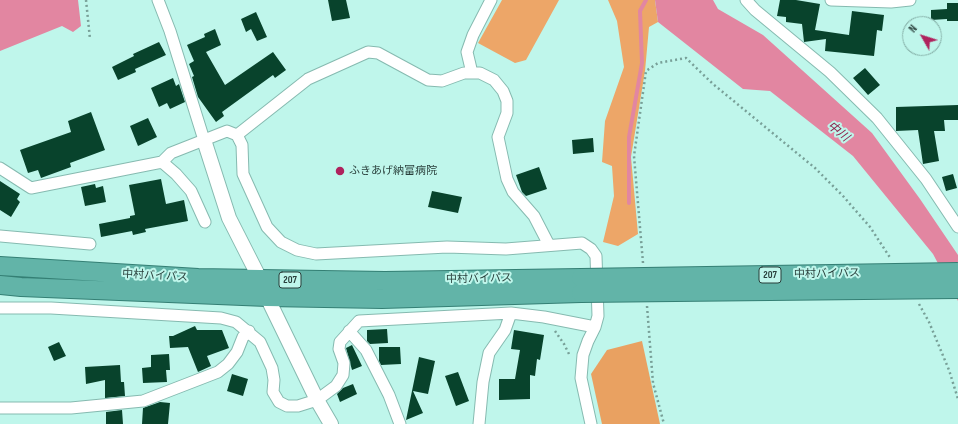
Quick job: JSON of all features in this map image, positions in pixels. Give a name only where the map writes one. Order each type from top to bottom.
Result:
[{"type":"highway","name":"中村バイパス","points":[[0,266],[198,278],[581,285],[958,289]]},
{"type":"highway","name":"中村バイパス","points":[[0,285],[21,288],[267,297],[382,299],[581,285],[958,272]]},
{"type":"street","points":[[158,0],[170,31],[229,218],[260,279],[267,297],[317,400],[331,424]]},
{"type":"street","points":[[472,73],[467,52],[472,36],[491,0]]},
{"type":"street","points":[[746,0],[755,10],[830,72],[876,118],[926,179],[958,227]]},
{"type":"street","points":[[831,0],[891,2],[910,0]]},
{"type":"street","points":[[237,135],[308,79],[368,52],[378,53],[428,80],[442,81],[464,74],[480,73],[494,80],[503,91],[507,101],[507,113],[498,137],[507,179],[513,192],[534,216],[549,245]]},
{"type":"street","points":[[0,168],[32,188],[162,162],[171,154],[227,131],[237,135],[242,145],[243,174],[267,228],[281,242],[297,250],[316,254],[447,247],[506,249],[582,243],[591,249],[596,256],[598,316],[583,356],[581,378],[591,424]]},
{"type":"street","points":[[162,162],[176,174],[191,191],[204,222]]},
{"type":"street","points":[[0,236],[90,244]]},
{"type":"street","points":[[0,308],[51,308],[221,318],[236,322],[249,331],[260,342],[267,354],[272,368],[274,380],[273,392],[280,402],[287,406],[298,406],[317,400],[336,386],[343,375],[344,363],[339,349],[340,342],[359,321],[511,313],[544,317],[595,327]]},
{"type":"street","points":[[479,424],[483,382],[489,353],[505,330],[511,313]]},
{"type":"street","points":[[0,408],[71,408],[143,401],[218,372],[228,364],[237,352],[243,338],[249,331]]},
{"type":"street","points":[[349,331],[366,350],[389,395],[400,424]]},
{"type":"path","points":[[86,0],[90,39]]},
{"type":"path","points":[[643,266],[634,156],[646,71],[658,63],[686,58],[713,84],[815,168],[843,196],[870,227],[893,262]]},
{"type":"path","points":[[917,302],[929,322],[949,370],[958,399]]},
{"type":"path","points":[[646,305],[653,383],[664,424]]},
{"type":"path","points":[[544,317],[564,344],[571,357]]},
{"type":"shaded area","points":[[502,0],[559,0],[526,60],[515,63],[478,43]]},
{"type":"shaded area","points":[[608,0],[655,0],[658,22],[649,27],[645,71],[631,157],[638,234],[618,246],[603,242],[614,196],[612,166],[602,162],[605,121],[624,67],[617,21]]},
{"type":"shaded area","points":[[642,341],[660,424],[602,424],[591,374],[607,350]]},
{"type":"water","points":[[0,0],[78,0],[81,26],[73,32],[62,26],[0,51]]},
{"type":"water","name":"中川","points":[[655,0],[713,0],[718,9],[763,35],[872,133],[920,199],[958,255],[958,301],[933,254],[853,156],[770,91],[743,89],[658,22]]},
{"type":"building","points":[[328,0],[346,0],[350,18],[332,21]]},
{"type":"building","points":[[780,0],[796,0],[820,4],[815,30],[849,35],[852,11],[884,15],[882,31],[877,30],[874,56],[825,51],[826,39],[804,42],[802,24],[786,22],[786,17],[777,16]]},
{"type":"building","points":[[947,3],[958,3],[958,21],[947,21],[947,19],[942,19],[942,16],[931,16],[931,10],[947,9]]},
{"type":"building","points":[[256,12],[267,37],[257,41],[251,29],[246,32],[241,19]]},
{"type":"building","points":[[215,29],[221,45],[206,52],[225,85],[273,52],[286,70],[275,78],[273,75],[222,112],[224,116],[216,122],[198,97],[192,77],[194,76],[189,64],[194,61],[187,45],[205,37],[204,34]]},
{"type":"building","points":[[159,42],[166,55],[135,69],[136,72],[118,80],[112,67],[134,56],[133,54]]},
{"type":"building","points":[[865,68],[880,85],[868,95],[853,78]]},
{"type":"building","points":[[173,78],[176,86],[179,84],[185,102],[170,109],[167,103],[159,107],[151,88]]},
{"type":"building","points":[[958,105],[958,120],[944,120],[945,131],[934,131],[939,161],[923,164],[918,130],[896,131],[896,107]]},
{"type":"building","points":[[91,112],[105,150],[70,163],[71,167],[41,178],[38,170],[28,173],[20,150],[71,132],[68,121]]},
{"type":"building","points":[[148,118],[157,137],[138,146],[130,126]]},
{"type":"building","points":[[593,138],[594,152],[573,154],[572,140]]},
{"type":"building","points":[[539,167],[547,189],[526,196],[522,192],[516,175]]},
{"type":"building","points":[[953,174],[957,188],[946,191],[942,177]]},
{"type":"building","points":[[161,179],[166,204],[184,200],[188,221],[145,229],[146,232],[133,235],[132,231],[101,237],[99,224],[130,218],[130,216],[135,215],[129,185]]},
{"type":"building","points":[[0,181],[20,194],[17,199],[20,202],[11,217],[0,210]]},
{"type":"building","points":[[95,184],[96,188],[103,186],[106,202],[85,206],[81,187]]},
{"type":"building","points":[[432,191],[462,197],[458,213],[428,207]]},
{"type":"building","points":[[195,326],[197,330],[222,330],[229,348],[207,356],[211,366],[198,372],[188,347],[170,348],[169,336],[173,336]]},
{"type":"building","points":[[387,329],[388,343],[370,344],[367,341],[367,330]]},
{"type":"building","points":[[514,330],[544,335],[540,360],[537,359],[535,376],[530,375],[530,399],[499,400],[499,379],[515,379],[520,350],[511,349]]},
{"type":"building","points":[[59,342],[66,356],[54,361],[48,347]]},
{"type":"building","points":[[352,345],[362,366],[352,370],[346,348]]},
{"type":"building","points":[[379,347],[400,347],[401,364],[381,365],[379,361]]},
{"type":"building","points":[[169,354],[170,370],[166,370],[167,382],[143,383],[142,368],[151,367],[151,355]]},
{"type":"building","points":[[419,357],[435,361],[428,394],[413,391],[423,413],[406,420]]},
{"type":"building","points":[[120,365],[121,382],[124,382],[125,396],[105,398],[105,380],[86,384],[85,367]]},
{"type":"building","points":[[458,372],[469,401],[456,406],[445,376]]},
{"type":"building","points":[[232,374],[248,379],[243,396],[227,391]]},
{"type":"building","points":[[353,384],[357,394],[340,402],[337,394],[343,388]]},
{"type":"building","points":[[160,402],[170,403],[168,424],[142,424],[143,408]]},
{"type":"building","points":[[122,410],[123,424],[106,424],[106,412]]},
{"type":"waterway","points":[[629,203],[629,137],[642,63],[640,11],[646,0]]},
{"type":"place","name":"ふきあげ納富病院","points":[[340,171]]}]
